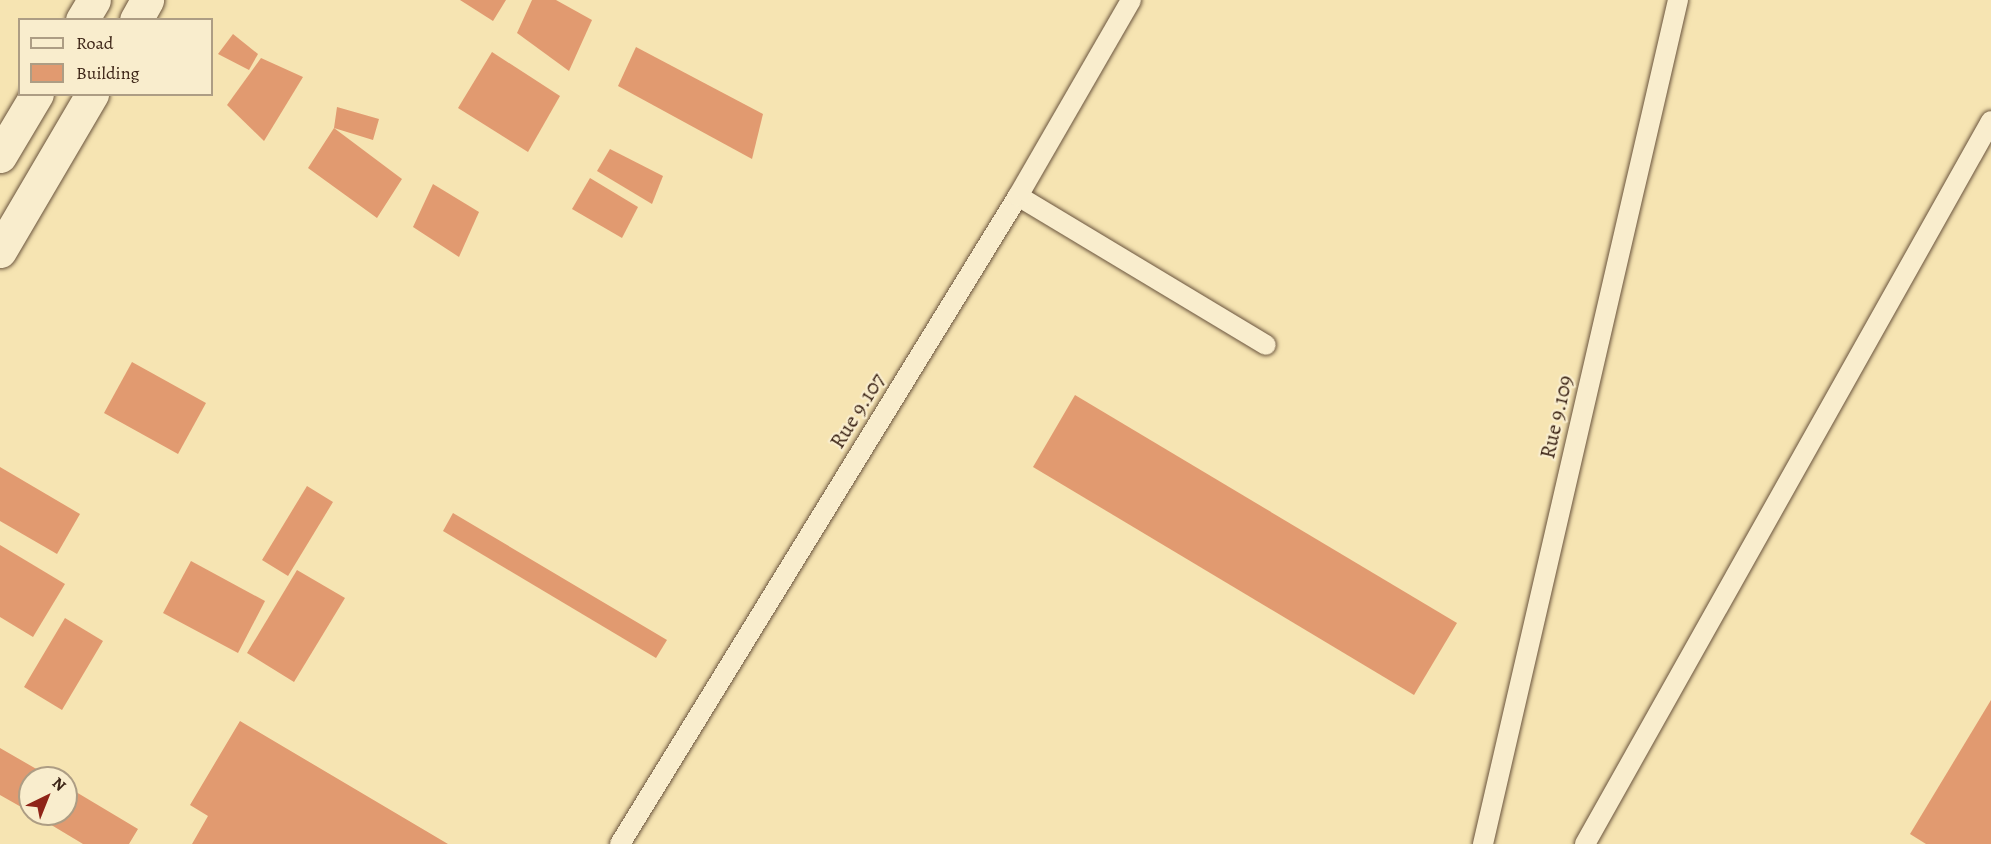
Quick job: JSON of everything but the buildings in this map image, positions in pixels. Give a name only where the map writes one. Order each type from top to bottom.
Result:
[{"type":"main road","points":[[83,18],[93,0]]},
{"type":"main road","points":[[137,18],[147,0]]},
{"type":"main road","points":[[0,156],[36,96]]},
{"type":"main road","points":[[0,251],[91,96]]},
{"type":"lane","name":"Rue 9.107","points":[[620,844],[1018,196],[1131,0]]},
{"type":"lane","name":"Rue 9.109","points":[[1482,844],[1678,0]]},
{"type":"lane","points":[[1585,844],[1991,121]]},
{"type":"lane","points":[[1018,196],[1266,345]]}]
